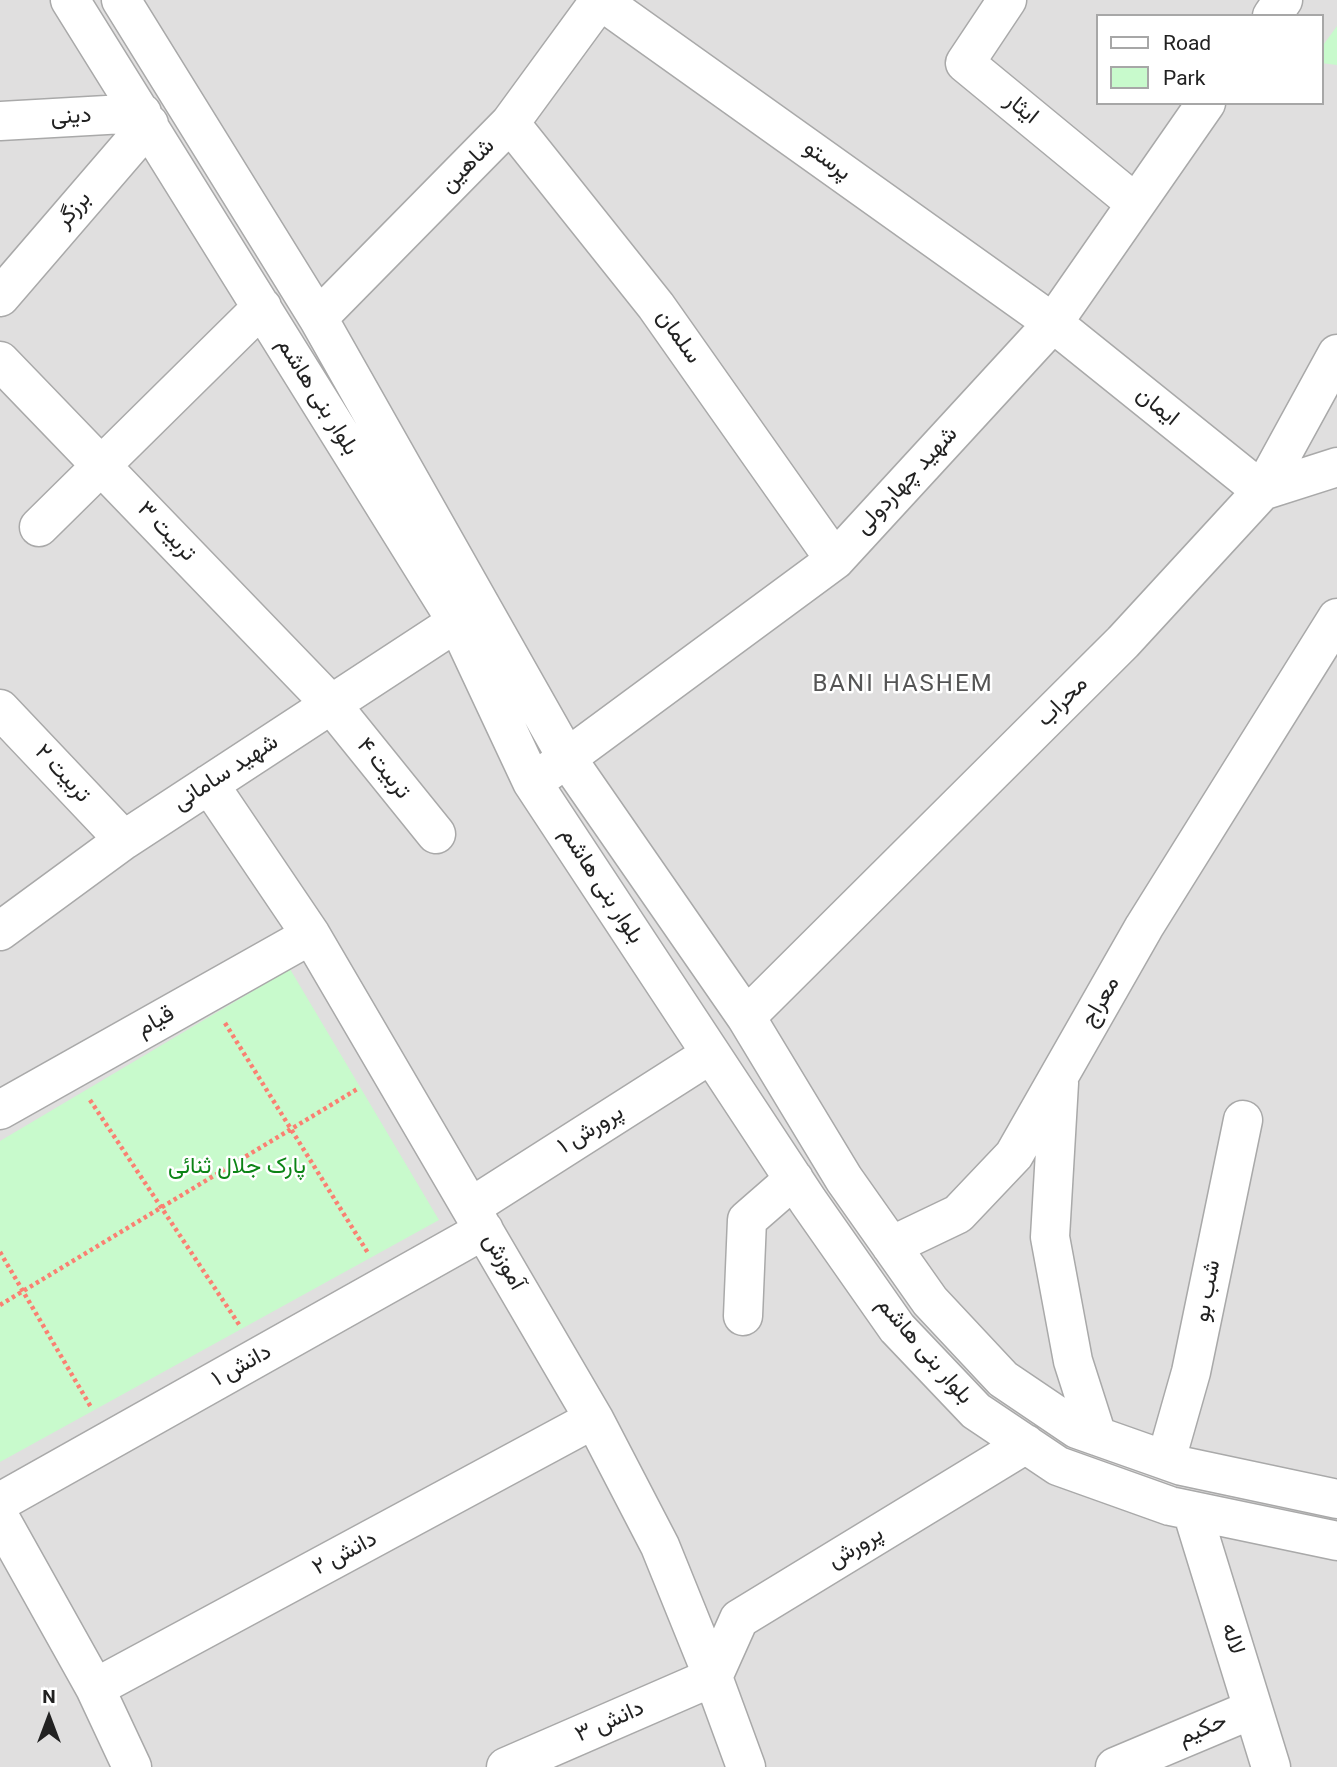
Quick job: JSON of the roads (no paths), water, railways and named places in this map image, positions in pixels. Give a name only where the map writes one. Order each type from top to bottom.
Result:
[{"type":"street","name":"بلوار بنی هاشم","points":[[70,0],[457,622],[532,782],[794,1179],[897,1328],[976,1410],[1058,1466],[1192,1511],[1337,1541]]},
{"type":"street","name":"بلوار بنی هاشم","points":[[121,0],[318,318],[568,760],[746,1017],[844,1179],[930,1301],[1003,1379],[1077,1429],[1166,1460],[1337,1499]]},
{"type":"street","name":"شاهین","points":[[318,318],[510,123],[600,0]]},
{"type":"street","name":"پرستو","points":[[600,0],[1053,323]]},
{"type":"street","name":"ایثار","points":[[1007,0],[965,63],[1135,203]]},
{"type":"street","name":"شهید چهاردولی","points":[[532,782],[568,760],[835,560],[1053,323],[1205,105]]},
{"type":"street","name":"دینی","points":[[0,121],[145,118]]},
{"type":"street","name":"برزگر","points":[[0,297],[145,118]]},
{"type":"street","name":"سلمان","points":[[510,123],[656,306],[835,560]]},
{"type":"street","points":[[39,527],[262,307]]},
{"type":"street","name":"ایمان","points":[[1053,323],[1262,491]]},
{"type":"street","name":"محراب","points":[[746,1017],[1123,642],[1262,491],[1337,354]]},
{"type":"street","name":"تربیت ۳","points":[[0,360],[331,704]]},
{"type":"street","points":[[1262,491],[1337,467]]},
{"type":"street","name":"معراج","points":[[1097,1436],[1073,1361],[1051,1237],[1060,1074],[1144,927],[1337,618]]},
{"type":"street","name":"شهید سامانی","points":[[0,931],[124,840],[457,622]]},
{"type":"street","name":"تربیت ۴","points":[[331,704],[436,834]]},
{"type":"street","name":"تربیت ۲","points":[[0,709],[124,840]]},
{"type":"street","name":"آموزش","points":[[209,784],[312,935],[594,1419],[660,1546],[746,1767]]},
{"type":"street","name":"قیام","points":[[0,1110],[312,935]]},
{"type":"street","name":"پرورش ۱","points":[[477,1218],[711,1054]]},
{"type":"street","points":[[891,1246],[958,1214],[1014,1155],[1060,1074]]},
{"type":"street","name":"شب بو","points":[[1166,1460],[1192,1372],[1243,1120]]},
{"type":"street","points":[[743,1316],[747,1220],[794,1179]]},
{"type":"street","name":"دانش ۱","points":[[0,1502],[387,1284],[477,1218]]},
{"type":"street","name":"دانش ۲","points":[[95,1688],[594,1419]]},
{"type":"street","name":"پرورش","points":[[713,1677],[739,1619],[1026,1444]]},
{"type":"street","name":"لاله","points":[[1192,1511],[1271,1767]]},
{"type":"street","points":[[0,1518],[95,1688],[132,1767]]},
{"type":"street","name":"دانش ۳","points":[[506,1767],[713,1677]]},
{"type":"street","name":"حکیم","points":[[1115,1767],[1253,1709]]},
{"type":"district","name":"BANI HASHEM","points":[[903,685]]},
{"type":"park label","name":"پارک جلال ثنائی","points":[[237,1167]]}]
